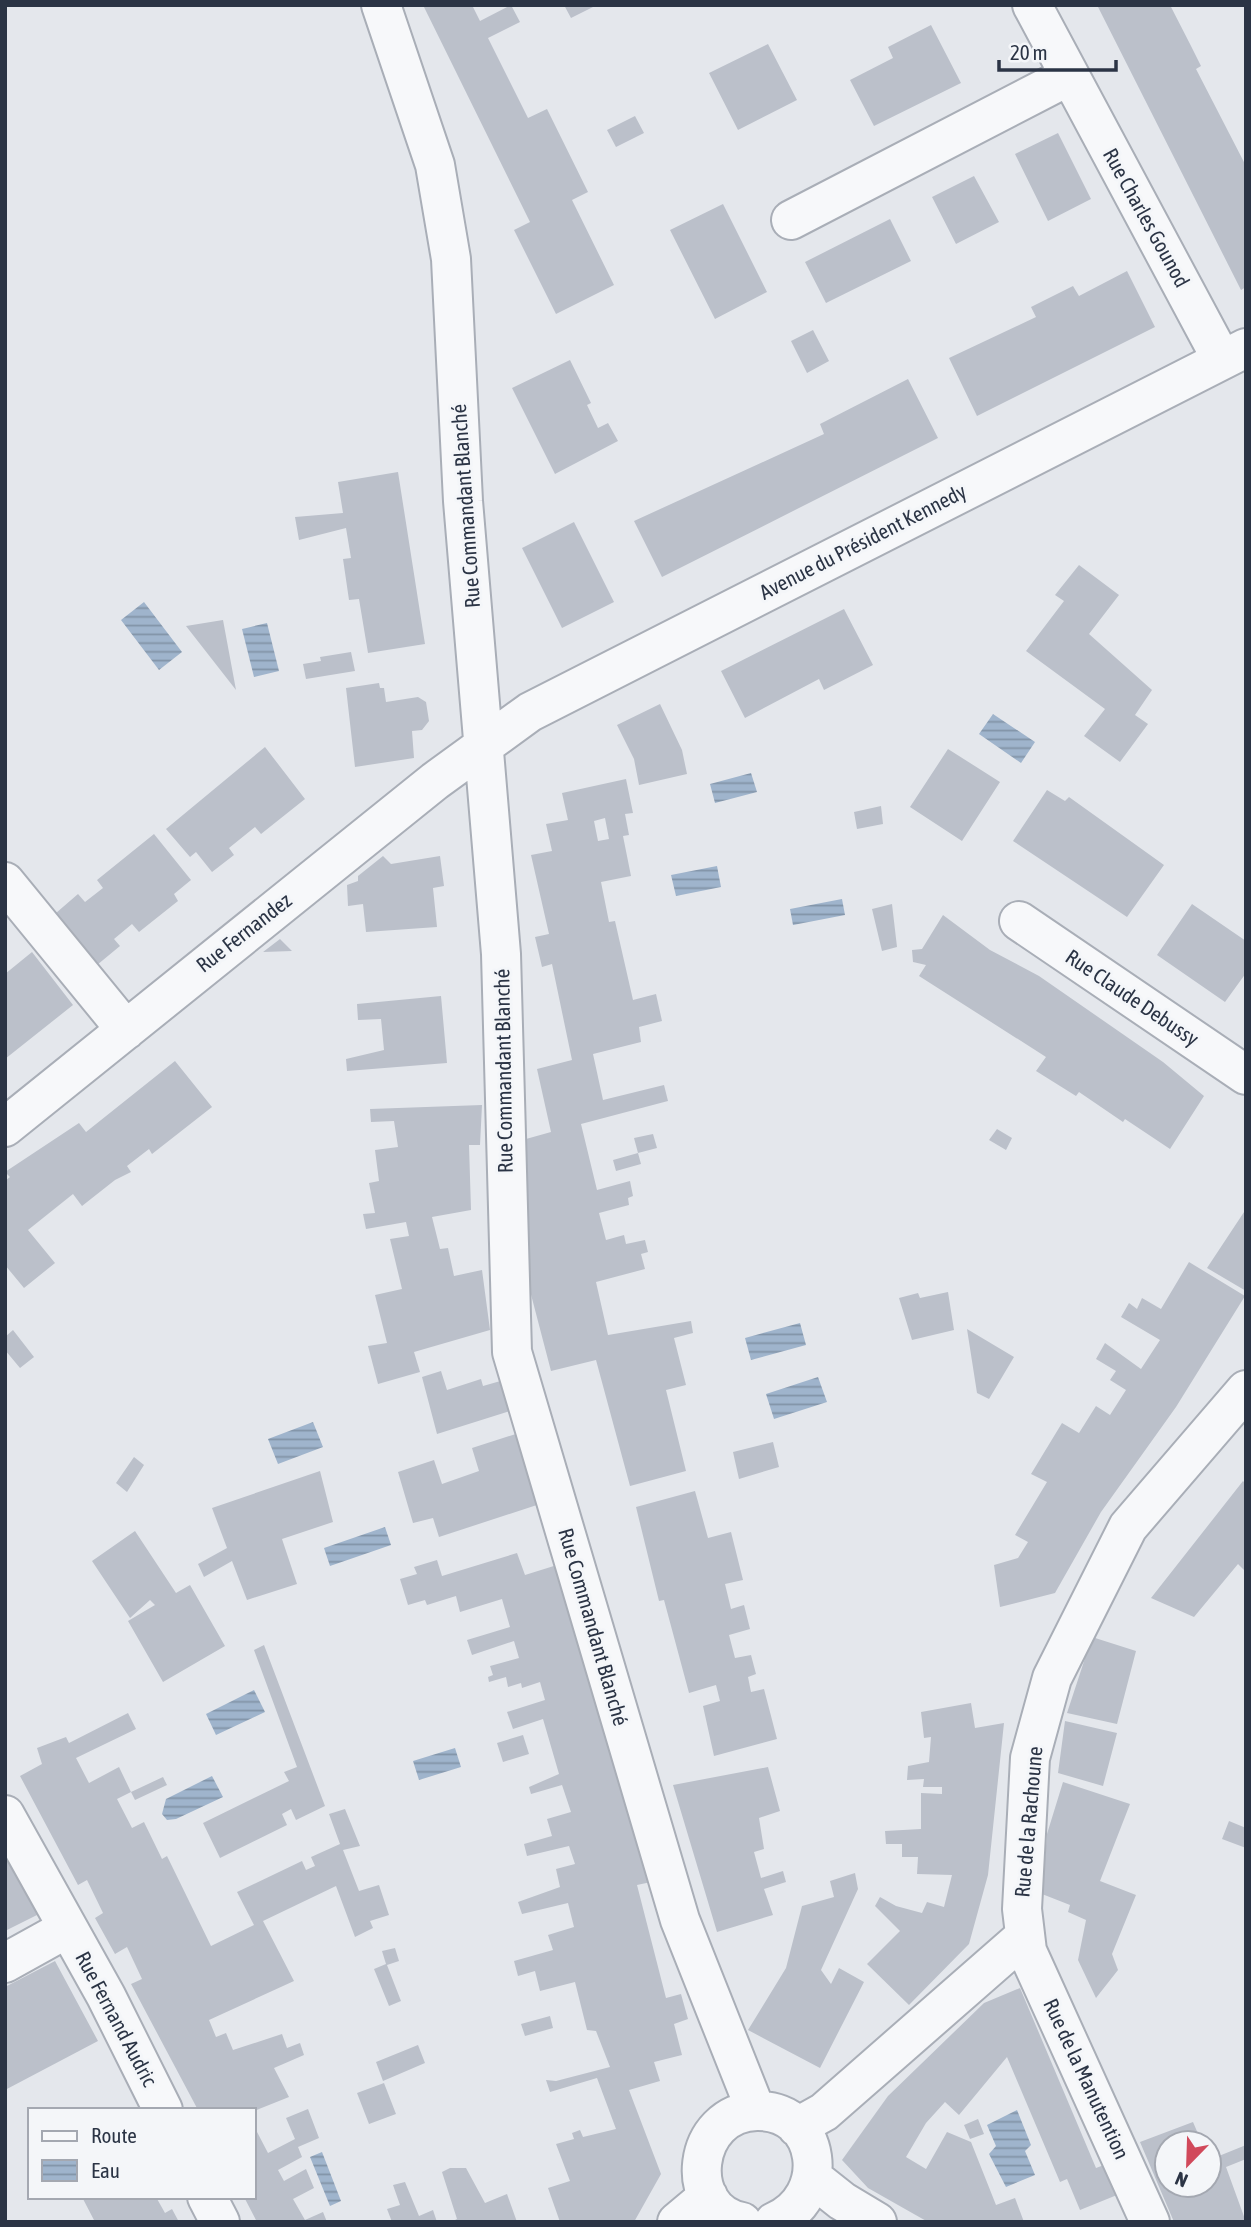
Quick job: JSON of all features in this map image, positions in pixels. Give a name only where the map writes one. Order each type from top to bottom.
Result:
[{"type":"street","name":"Rue Commandant Blanché","points":[[381,5],[435,165],[451,259],[463,501],[501,954],[512,1352],[680,1920],[756,2111]]},
{"type":"street","name":"Rue Charles Gounod","points":[[1032,5],[1069,76],[1234,354]]},
{"type":"street","points":[[791,220],[1069,76]]},
{"type":"street","name":"Avenue du Président Kennedy","points":[[485,744],[542,706],[1234,354]]},
{"type":"street","name":"Rue Fernandez","points":[[5,1126],[485,744]]},
{"type":"street","points":[[5,882],[126,1030]]},
{"type":"street","name":"Rue Claude Debussy","points":[[1019,921],[1246,1075]]},
{"type":"street","name":"Rue de la Rachoune","points":[[1025,1936],[1022,1909],[1030,1758],[1052,1678],[1128,1527],[1246,1390]]},
{"type":"street","name":"Rue Fernand Audric","points":[[5,1815],[68,1928],[162,2108]]},
{"type":"street","name":"Rue Fernand Audric","points":[[5,1963],[68,1928]]},
{"type":"street","points":[[797,2127],[824,2112],[1025,1936]]},
{"type":"street","name":"Rue de la Manutention","points":[[1025,1936],[1027,1951],[1150,2222]]},
{"type":"street","points":[[742,2222],[720,2210],[708,2196],[701,2178],[701,2158],[708,2140],[728,2120],[756,2111],[785,2118],[797,2127],[808,2142],[813,2159],[813,2178],[800,2206],[774,2222]]},
{"type":"street","points":[[813,2178],[842,2201],[877,2222]]},
{"type":"street","points":[[677,2222],[708,2196]]},
{"type":"street","points":[[208,2199],[220,2222]]},
{"type":"water","points":[[144,602],[182,652],[159,670],[121,620]]},
{"type":"water","points":[[267,623],[279,671],[254,677],[242,629]]},
{"type":"water","points":[[993,714],[1035,742],[1021,763],[979,734]]},
{"type":"water","points":[[751,773],[757,792],[715,803],[710,784]]},
{"type":"water","points":[[717,866],[721,887],[676,896],[671,875]]},
{"type":"water","points":[[842,899],[845,915],[793,925],[790,909]]},
{"type":"water","points":[[800,1323],[806,1345],[751,1360],[745,1338]]},
{"type":"water","points":[[818,1377],[827,1402],[774,1419],[766,1394]]},
{"type":"water","points":[[313,1422],[323,1447],[278,1464],[268,1439]]},
{"type":"water","points":[[385,1527],[391,1545],[330,1566],[324,1548]]},
{"type":"water","points":[[254,1690],[265,1712],[216,1735],[206,1714]]},
{"type":"water","points":[[455,1748],[461,1767],[419,1780],[413,1761]]},
{"type":"water","points":[[212,1776],[223,1797],[176,1819],[167,1820],[162,1814],[166,1799]]},
{"type":"water","points":[[1017,2110],[1031,2145],[1025,2151],[1035,2175],[1006,2187],[989,2154],[996,2146],[987,2125]]},
{"type":"water","points":[[322,2152],[341,2201],[330,2206],[310,2157]]},
{"type":"building","points":[[423,5],[472,5],[480,21],[511,5],[520,22],[488,38],[528,118],[547,109],[588,192],[572,200],[614,285],[556,314],[514,230],[530,222]]},
{"type":"building","points":[[564,5],[592,5],[593,7],[571,18]]},
{"type":"building","points":[[1097,5],[1170,5],[1190,44],[1201,66],[1196,69],[1246,166],[1246,287],[1241,290]]},
{"type":"building","points":[[931,25],[961,83],[874,126],[850,80],[893,58],[888,47]]},
{"type":"building","points":[[768,44],[797,100],[738,130],[709,73]]},
{"type":"building","points":[[635,116],[644,133],[616,147],[607,130]]},
{"type":"building","points":[[1058,133],[1091,199],[1048,221],[1015,154]]},
{"type":"building","points":[[974,176],[999,222],[956,244],[932,197]]},
{"type":"building","points":[[723,204],[767,292],[715,319],[670,230]]},
{"type":"building","points":[[890,219],[911,261],[826,303],[805,262]]},
{"type":"building","points":[[1127,271],[1155,327],[977,416],[949,358],[1036,317],[1031,307],[1073,286],[1079,296]]},
{"type":"building","points":[[813,330],[829,361],[807,373],[791,341]]},
{"type":"building","points":[[570,360],[591,403],[587,405],[598,428],[608,423],[618,441],[555,474],[512,388]]},
{"type":"building","points":[[908,379],[938,438],[662,577],[634,521],[824,434],[820,424]]},
{"type":"building","points":[[398,472],[425,644],[368,653],[359,599],[349,600],[343,559],[351,558],[346,528],[299,540],[295,517],[343,513],[338,482]]},
{"type":"building","points":[[574,522],[614,602],[562,628],[522,548]]},
{"type":"building","points":[[1079,565],[1119,595],[1089,634],[1152,690],[1135,715],[1148,724],[1120,762],[1084,736],[1105,709],[1026,651],[1064,601],[1055,595]]},
{"type":"building","points":[[844,609],[873,665],[824,690],[819,679],[745,718],[721,671]]},
{"type":"building","points":[[223,620],[236,690],[186,626]]},
{"type":"building","points":[[351,652],[355,671],[306,679],[303,664],[321,661],[320,657]]},
{"type":"building","points":[[379,683],[380,688],[384,688],[386,702],[418,697],[426,702],[429,721],[422,730],[412,731],[414,758],[355,767],[346,688]]},
{"type":"building","points":[[660,704],[682,750],[687,774],[639,785],[634,759],[617,725]]},
{"type":"building","points":[[265,747],[305,799],[261,834],[255,827],[229,848],[234,855],[212,872],[196,852],[190,857],[166,829]]},
{"type":"building","points":[[948,749],[1000,782],[962,841],[910,807]]},
{"type":"building","points":[[626,779],[633,813],[625,814],[629,835],[623,836],[631,876],[601,882],[609,922],[615,921],[633,1000],[656,994],[662,1021],[639,1027],[641,1042],[593,1054],[603,1100],[664,1085],[668,1101],[581,1124],[597,1190],[630,1181],[633,1196],[628,1198],[629,1205],[599,1213],[606,1240],[624,1235],[626,1244],[645,1240],[648,1252],[641,1254],[645,1269],[596,1282],[608,1335],[691,1321],[693,1333],[674,1338],[686,1385],[666,1390],[686,1471],[630,1486],[596,1360],[551,1371],[528,1283],[524,1183],[526,1139],[551,1132],[537,1069],[572,1060],[552,964],[542,967],[535,937],[549,934],[531,855],[552,851],[546,824],[568,820],[562,793]],"holes":[[[605,818],[609,839],[598,841],[594,821]]]},
{"type":"building","points":[[1047,790],[1065,801],[1069,797],[1164,865],[1127,917],[1013,841]]},
{"type":"building","points":[[881,806],[883,824],[857,829],[854,812]]},
{"type":"building","points":[[154,834],[191,880],[174,894],[178,901],[139,932],[132,924],[114,939],[120,946],[97,965],[56,913],[78,894],[85,902],[103,888],[97,880]]},
{"type":"building","points":[[383,856],[391,864],[440,856],[444,886],[433,888],[437,927],[366,932],[363,904],[348,906],[347,885],[358,881],[358,876]]},
{"type":"building","points":[[892,904],[897,947],[882,951],[872,909]]},
{"type":"building","points":[[1192,904],[1246,941],[1246,973],[1225,1002],[1157,955]]},
{"type":"building","points":[[943,915],[990,950],[1039,976],[1163,1062],[1204,1096],[1170,1149],[1079,1092],[1076,1096],[1036,1071],[1046,1057],[919,976],[926,965],[913,962],[912,950],[922,949]]},
{"type":"building","points":[[280,939],[292,951],[263,952]]},
{"type":"building","points":[[32,952],[73,1005],[5,1059],[5,974]]},
{"type":"building","points":[[441,996],[447,1063],[347,1071],[346,1059],[384,1050],[381,1019],[358,1020],[357,1004]]},
{"type":"building","points":[[175,1061],[212,1107],[152,1154],[149,1149],[127,1166],[131,1172],[115,1180],[82,1206],[73,1194],[28,1230],[55,1263],[24,1288],[5,1265],[5,1181],[10,1177],[5,1172],[79,1123],[86,1132]]},
{"type":"building","points":[[482,1105],[480,1145],[469,1145],[471,1210],[432,1217],[440,1249],[448,1248],[454,1276],[482,1270],[490,1330],[414,1352],[420,1372],[378,1384],[368,1346],[387,1343],[375,1295],[402,1289],[390,1239],[409,1236],[406,1222],[366,1229],[363,1214],[375,1213],[369,1183],[379,1181],[375,1150],[398,1147],[394,1121],[371,1122],[370,1109]]},
{"type":"building","points":[[997,1129],[1012,1138],[1006,1150],[989,1140]]},
{"type":"building","points":[[653,1134],[657,1148],[638,1153],[634,1138]]},
{"type":"building","points":[[638,1153],[641,1164],[616,1171],[613,1160]]},
{"type":"building","points":[[1246,1209],[1246,1291],[1207,1268]]},
{"type":"building","points":[[1189,1262],[1245,1296],[1176,1407],[1101,1512],[1055,1593],[1000,1607],[994,1565],[1018,1558],[1028,1542],[1015,1535],[1047,1482],[1031,1474],[1062,1423],[1079,1433],[1096,1406],[1110,1415],[1126,1390],[1110,1380],[1116,1371],[1096,1359],[1105,1343],[1141,1369],[1160,1340],[1121,1317],[1129,1303],[1137,1309],[1142,1298],[1161,1309]]},
{"type":"building","points":[[948,1292],[954,1330],[912,1340],[899,1298],[918,1293],[920,1298]]},
{"type":"building","points":[[967,1329],[1014,1357],[989,1399],[977,1393]]},
{"type":"building","points":[[13,1330],[34,1357],[20,1368],[5,1350],[5,1337]]},
{"type":"building","points":[[441,1371],[447,1390],[481,1379],[483,1386],[504,1380],[513,1410],[437,1434],[422,1377]]},
{"type":"building","points":[[519,1433],[540,1504],[439,1537],[433,1518],[413,1523],[398,1472],[434,1460],[442,1484],[479,1471],[472,1448]]},
{"type":"building","points":[[773,1442],[779,1467],[739,1479],[733,1452]]},
{"type":"building","points":[[134,1457],[144,1465],[127,1492],[116,1483]]},
{"type":"building","points":[[320,1471],[333,1522],[282,1539],[297,1584],[247,1600],[232,1561],[204,1577],[198,1564],[227,1548],[212,1508]]},
{"type":"building","points":[[1243,1481],[1246,1484],[1244,1570],[1238,1564],[1194,1617],[1151,1598]]},
{"type":"building","points":[[695,1491],[708,1538],[731,1532],[743,1580],[725,1584],[731,1609],[744,1605],[750,1629],[729,1635],[735,1658],[751,1655],[756,1674],[748,1677],[751,1692],[764,1689],[777,1739],[714,1756],[703,1706],[720,1701],[716,1685],[689,1693],[664,1600],[659,1601],[636,1507]]},
{"type":"building","points":[[135,1531],[176,1593],[190,1585],[225,1646],[163,1682],[128,1621],[155,1605],[150,1600],[130,1618],[92,1561]]},
{"type":"building","points":[[517,1553],[525,1575],[557,1565],[651,1882],[637,1885],[666,1998],[681,1994],[688,2019],[674,2024],[682,2055],[654,2062],[660,2081],[629,2090],[661,2174],[634,2222],[560,2222],[548,2188],[570,2181],[556,2144],[574,2139],[572,2133],[580,2130],[583,2137],[616,2129],[597,2078],[550,2092],[546,2080],[556,2081],[610,2067],[596,2031],[587,2030],[575,1982],[540,1991],[535,1971],[518,1976],[514,1961],[553,1950],[548,1935],[574,1927],[568,1903],[522,1914],[518,1902],[560,1887],[556,1869],[575,1864],[569,1846],[527,1856],[524,1844],[552,1836],[547,1819],[571,1812],[562,1785],[531,1794],[529,1787],[559,1774],[543,1719],[513,1729],[507,1712],[545,1700],[540,1682],[522,1688],[521,1683],[508,1687],[506,1677],[489,1682],[488,1677],[493,1675],[490,1666],[519,1658],[514,1641],[472,1655],[467,1640],[510,1627],[502,1599],[460,1612],[456,1596],[427,1605],[425,1600],[408,1605],[400,1579],[417,1574],[414,1567],[437,1560],[442,1576]]},
{"type":"building","points":[[1092,1637],[1136,1651],[1117,1724],[1067,1713]]},
{"type":"building","points":[[264,1645],[325,1806],[296,1820],[291,1809],[282,1814],[287,1825],[220,1858],[203,1823],[289,1781],[284,1772],[297,1767],[254,1650]]},
{"type":"building","points":[[971,1703],[975,1728],[1004,1723],[988,1875],[969,1944],[909,2005],[867,1964],[900,1931],[875,1906],[880,1897],[896,1906],[922,1913],[927,1902],[944,1907],[952,1875],[917,1874],[918,1857],[902,1857],[902,1844],[886,1844],[885,1831],[921,1829],[921,1793],[942,1794],[942,1787],[923,1787],[924,1779],[907,1780],[908,1766],[929,1762],[931,1737],[924,1738],[921,1712]]},
{"type":"building","points":[[128,1713],[136,1729],[76,1758],[89,1783],[119,1767],[131,1792],[117,1799],[132,1828],[144,1822],[162,1859],[167,1856],[211,1946],[254,1925],[237,1892],[302,1861],[306,1870],[315,1866],[311,1857],[340,1844],[329,1814],[345,1809],[360,1846],[343,1850],[359,1891],[379,1885],[389,1915],[370,1921],[373,1928],[355,1937],[336,1886],[263,1921],[294,1981],[209,2020],[216,2037],[226,2033],[233,2050],[282,2034],[287,2048],[300,2043],[304,2055],[274,2068],[289,2097],[256,2110],[256,2108],[197,2108],[131,1984],[142,1979],[127,1947],[115,1954],[95,1918],[103,1913],[87,1880],[78,1885],[20,1776],[42,1764],[37,1748],[66,1737],[69,1743]]},
{"type":"building","points":[[1065,1721],[1117,1733],[1103,1786],[1058,1773]]},
{"type":"building","points":[[523,1735],[529,1754],[503,1762],[497,1743]]},
{"type":"building","points":[[768,1767],[780,1811],[759,1818],[764,1849],[754,1852],[761,1878],[783,1871],[786,1882],[764,1889],[773,1915],[717,1932],[673,1785]]},
{"type":"building","points":[[163,1777],[167,1785],[135,1800],[131,1792]]},
{"type":"building","points":[[1063,1782],[1130,1804],[1100,1881],[1136,1895],[1112,1954],[1118,1970],[1096,1998],[1078,1960],[1086,1920],[1068,1912],[1070,1905],[1042,1894],[1047,1834]]},
{"type":"building","points":[[1229,1821],[1246,1828],[1246,1848],[1222,1839]]},
{"type":"building","points":[[5,1848],[41,1913],[5,1931]]},
{"type":"building","points":[[855,1873],[858,1889],[821,1970],[831,1984],[839,1968],[864,1982],[820,2068],[748,2030],[786,1968],[802,1906],[834,1897],[830,1881]]},
{"type":"building","points":[[395,1948],[399,1961],[387,1965],[401,2001],[389,2006],[374,1969],[386,1964],[382,1951]]},
{"type":"building","points":[[55,1961],[98,2041],[5,2090],[5,1987]]},
{"type":"building","points":[[1020,1988],[1096,2168],[1104,2165],[1117,2195],[1080,2210],[1067,2179],[1060,2182],[1007,2057],[959,2115],[945,2102],[926,2123],[906,2157],[926,2169],[947,2132],[971,2142],[996,2205],[1015,2198],[1024,2222],[928,2222],[868,2188],[842,2160],[888,2096],[984,2003]]},
{"type":"building","points":[[550,2016],[553,2028],[525,2036],[521,2024]]},
{"type":"building","points":[[418,2045],[425,2063],[383,2081],[376,2062]]},
{"type":"building","points":[[384,2083],[396,2114],[369,2124],[357,2093]]},
{"type":"building","points":[[308,2109],[319,2138],[298,2147],[302,2157],[278,2170],[284,2181],[306,2169],[314,2188],[293,2199],[305,2220],[323,2212],[327,2222],[257,2222],[245,2199],[256,2199],[256,2130],[268,2153],[295,2139],[286,2118]]},
{"type":"building","points":[[978,2119],[984,2134],[970,2139],[964,2125]]},
{"type":"building","points":[[1193,2122],[1196,2129],[1174,2129]]},
{"type":"building","points":[[1153,2137],[1153,2173],[1140,2142]]},
{"type":"building","points":[[1246,2145],[1246,2159],[1226,2167],[1246,2222],[1174,2222],[1164,2199],[1223,2199],[1223,2154]]},
{"type":"building","points":[[450,2168],[466,2168],[485,2203],[507,2194],[517,2222],[451,2222],[457,2219],[442,2172]]},
{"type":"building","points":[[405,2182],[419,2216],[433,2210],[437,2222],[392,2222],[387,2209],[400,2205],[393,2185]]},
{"type":"building","points":[[83,2199],[157,2199],[165,2213],[172,2209],[179,2222],[95,2222]]}]
